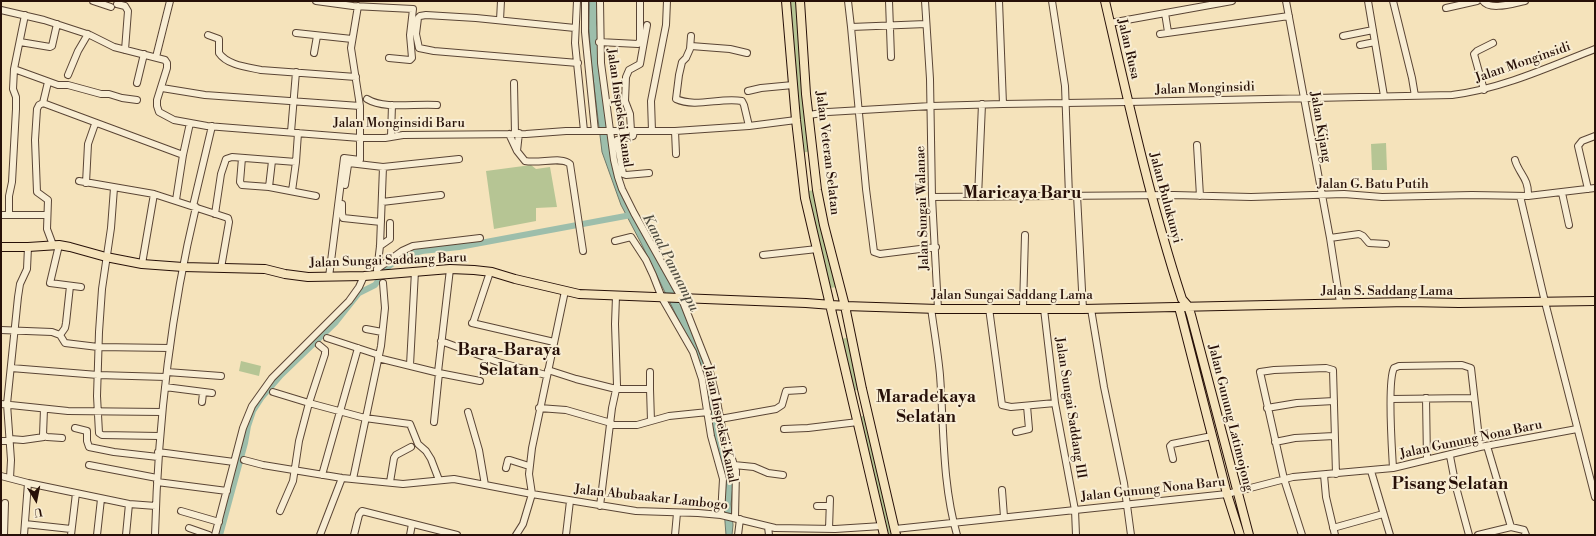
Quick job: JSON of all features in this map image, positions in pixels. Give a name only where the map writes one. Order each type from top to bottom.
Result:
[{"type":"main road","name":"Jalan Veteran Selatan","points":[[786,1],[796,120],[805,198],[884,535]]},
{"type":"main road","name":"Jalan Veteran Selatan","points":[[800,1],[815,173],[824,225],[845,306],[895,532]]},
{"type":"main road","name":"Jalan Rusa","points":[[1105,1],[1128,102]]},
{"type":"main road","name":"Jalan Bulukunyi","points":[[1128,102],[1227,494],[1240,535]]},
{"type":"main road","points":[[802,175],[815,173]]},
{"type":"main road","name":"Jalan Sungai Saddang Baru","points":[[1,247],[56,245],[142,264],[183,267],[265,269],[294,275],[329,277],[364,276],[378,273],[450,269],[490,272],[565,291],[616,296],[664,298],[680,297],[830,305]]},
{"type":"main road","name":"Jalan S. Saddang Lama","points":[[1180,303],[1188,306],[1223,307],[1408,302],[1459,304],[1595,301]]},
{"type":"main road","name":"Jalan Sungai Saddang Lama","points":[[830,305],[935,309],[1087,309],[1180,303]]},
{"type":"main road","name":"Jalan Gunung Latimojong","points":[[1188,306],[1248,535]]},
{"type":"main road","points":[[852,399],[864,396]]},
{"type":"main road","points":[[855,411],[867,408]]},
{"type":"street","points":[[93,1],[111,7]]},
{"type":"street","points":[[1,10],[57,24],[88,34],[114,47],[156,57],[170,1]]},
{"type":"street","points":[[320,1],[358,6],[413,9],[410,35],[412,58],[410,60],[389,58]]},
{"type":"street","points":[[500,20],[501,1]]},
{"type":"street","points":[[577,1],[575,28],[584,131]]},
{"type":"street","points":[[585,1],[585,32],[595,131]]},
{"type":"street","name":"Jalan Inspeksi Kanal","points":[[600,1],[601,64],[614,160],[622,189],[680,297],[709,368],[726,444],[734,465],[736,478],[736,519]]},
{"type":"street","points":[[600,42],[638,44],[640,41],[640,1]]},
{"type":"street","points":[[652,131],[651,101],[666,25],[667,1]]},
{"type":"street","points":[[848,1],[866,189],[874,252],[880,254],[936,247]]},
{"type":"street","points":[[890,1],[891,56]]},
{"type":"street","name":"Jalan Sungai Walanae","points":[[925,1],[931,106],[932,197],[936,247],[935,309],[944,446],[953,522],[957,535]]},
{"type":"street","points":[[999,1],[1003,104]]},
{"type":"street","points":[[1052,1],[1064,73],[1069,196]]},
{"type":"street","points":[[1191,1],[1192,8]]},
{"type":"street","points":[[1110,23],[1232,1]]},
{"type":"street","name":"Jalan Kijang","points":[[1286,1],[1330,238],[1340,304]]},
{"type":"street","points":[[1368,1],[1384,96]]},
{"type":"street","points":[[1393,1],[1415,96]]},
{"type":"street","points":[[1446,8],[1476,1]]},
{"type":"street","points":[[1483,1],[1486,5],[1491,7],[1525,1]]},
{"type":"street","points":[[117,4],[126,6],[128,11],[125,50]]},
{"type":"street","points":[[329,277],[344,158],[360,160],[360,106],[351,48],[358,6]]},
{"type":"street","points":[[1165,13],[1168,32]]},
{"type":"street","points":[[9,215],[9,196],[12,182],[16,110],[16,98],[12,89],[14,69],[25,15]]},
{"type":"street","points":[[575,28],[500,20],[422,15],[417,20],[416,34],[418,46],[421,49],[578,63]]},
{"type":"street","points":[[1160,34],[1289,16]]},
{"type":"street","points":[[20,42],[50,47],[52,46],[57,24]]},
{"type":"street","points":[[851,27],[891,24],[926,24]]},
{"type":"street","points":[[647,25],[640,64],[628,70],[626,77],[625,101],[630,114],[633,136],[617,140],[623,174],[649,173]]},
{"type":"street","points":[[1343,36],[1373,30]]},
{"type":"street","points":[[296,33],[352,39]]},
{"type":"street","points":[[68,75],[78,51],[88,34]]},
{"type":"street","points":[[208,35],[218,38],[220,42],[220,55],[234,64],[261,70],[356,77]]},
{"type":"street","points":[[314,53],[317,36]]},
{"type":"street","points":[[691,36],[691,46],[688,55],[682,62],[676,88],[676,99],[688,102],[742,101],[748,126]]},
{"type":"street","points":[[1360,45],[1375,42]]},
{"type":"street","points":[[1484,90],[1474,54],[1493,43]]},
{"type":"street","points":[[691,46],[730,49],[747,53]]},
{"type":"street","name":"Jalan Monginsidi","points":[[809,115],[828,112],[982,104],[1452,95],[1484,90],[1595,49]]},
{"type":"street","points":[[137,83],[144,54]]},
{"type":"street","name":"Jalan Monginsidi Baru","points":[[156,57],[165,60],[167,64],[162,88],[157,102],[159,112],[170,118],[212,126],[360,138],[610,131],[632,129],[675,131],[748,126],[796,120]]},
{"type":"street","points":[[14,69],[62,86],[68,85],[102,94],[137,100]]},
{"type":"street","points":[[292,191],[296,162],[293,102],[296,72]]},
{"type":"street","points":[[48,82],[43,104],[39,105],[37,109],[34,140],[38,192],[48,200],[48,234],[56,245],[50,282],[52,284],[81,287]]},
{"type":"street","points":[[514,83],[514,134],[517,151],[525,161],[533,163],[562,160],[569,163],[571,166],[583,251]]},
{"type":"street","points":[[748,91],[761,88],[793,85]]},
{"type":"street","points":[[162,88],[205,95],[360,106]]},
{"type":"street","points":[[367,99],[373,102],[392,105],[424,104],[437,106]]},
{"type":"street","points":[[43,104],[183,155]]},
{"type":"street","points":[[978,196],[982,104]]},
{"type":"street","points":[[391,136],[392,105]]},
{"type":"street","points":[[176,200],[190,123]]},
{"type":"street","points":[[86,183],[88,144],[95,124]]},
{"type":"street","points":[[154,535],[159,436],[164,387],[178,290],[212,126]]},
{"type":"street","points":[[675,131],[676,154]]},
{"type":"street","points":[[514,134],[517,151]]},
{"type":"street","points":[[415,143],[416,136]]},
{"type":"street","points":[[1593,189],[1578,146],[1582,141],[1595,136]]},
{"type":"street","points":[[1197,145],[1200,196]]},
{"type":"street","points":[[215,214],[221,174],[226,159],[232,157],[296,162]]},
{"type":"street","points":[[242,158],[241,184],[269,187],[316,196]]},
{"type":"street","points":[[381,222],[345,219],[342,217],[341,210],[348,164],[354,163],[383,167],[459,159]]},
{"type":"street","points":[[1516,160],[1517,167],[1522,172],[1527,184],[1528,196]]},
{"type":"street","points":[[269,187],[272,161]]},
{"type":"street","points":[[378,273],[383,167]]},
{"type":"street","points":[[80,181],[154,194],[225,216],[229,219],[220,268]]},
{"type":"street","points":[[114,188],[111,228],[102,289],[98,347],[98,411],[101,435],[159,436]]},
{"type":"street","name":"Jalan G. Batu Putih","points":[[932,197],[1076,195],[1251,197],[1322,196],[1344,194],[1382,197],[1528,196],[1593,189]]},
{"type":"street","points":[[1562,193],[1569,225]]},
{"type":"street","points":[[142,264],[154,194]]},
{"type":"street","points":[[382,202],[441,195]]},
{"type":"street","points":[[1076,195],[1087,309],[1128,505],[1131,535]]},
{"type":"street","points":[[1520,196],[1545,302],[1595,497]]},
{"type":"street","points":[[1,215],[47,215]]},
{"type":"street","points":[[380,246],[390,239],[390,223]]},
{"type":"street","points":[[1023,308],[1025,234]]},
{"type":"street","points":[[1330,238],[1359,234],[1369,243],[1386,244]]},
{"type":"street","name":"Jalan Inspeksi Kanal","points":[[615,241],[630,237],[632,238],[693,352],[702,379],[713,445],[723,479],[722,516]]},
{"type":"street","points":[[378,273],[402,251],[413,246],[480,238]]},
{"type":"street","points":[[10,478],[10,440],[4,404],[11,368],[19,292],[27,269],[28,247]]},
{"type":"street","points":[[763,255],[818,250]]},
{"type":"street","points":[[434,422],[441,341],[450,269]]},
{"type":"street","points":[[410,365],[416,271]]},
{"type":"street","points":[[490,272],[472,323],[554,342]]},
{"type":"street","points":[[215,535],[247,414],[261,392],[278,372],[349,301],[364,276]]},
{"type":"street","points":[[353,479],[382,332],[385,308],[383,283]]},
{"type":"street","points":[[60,335],[66,325],[70,286]]},
{"type":"street","points":[[516,535],[522,524],[532,494],[529,466],[565,291]]},
{"type":"street","points":[[600,506],[616,389],[616,296]]},
{"type":"street","points":[[990,308],[1002,405],[1011,407],[1055,403]]},
{"type":"street","name":"Jalan Sungai Saddang III","points":[[1044,309],[1055,403],[1075,510],[1076,535]]},
{"type":"street","points":[[366,329],[382,332]]},
{"type":"street","points":[[1,330],[47,332],[60,335],[65,344],[98,347],[170,348]]},
{"type":"street","points":[[327,338],[378,356],[410,365],[439,373],[480,381]]},
{"type":"street","points":[[441,341],[498,362],[616,389],[650,389]]},
{"type":"street","points":[[280,511],[293,481],[299,441],[325,354],[325,350],[319,345]]},
{"type":"street","points":[[322,475],[358,348]]},
{"type":"street","points":[[1393,468],[1391,399],[1392,372],[1394,368],[1424,365],[1468,366],[1472,372],[1473,398],[1480,447]]},
{"type":"street","points":[[11,368],[98,375],[221,376]]},
{"type":"street","points":[[1302,535],[1284,479],[1260,372],[1274,370],[1333,370],[1336,474]]},
{"type":"street","points":[[650,372],[651,421]]},
{"type":"street","points":[[164,387],[212,393]]},
{"type":"street","points":[[720,419],[776,409],[782,405],[786,391],[803,390]]},
{"type":"street","points":[[272,392],[309,404],[365,418],[410,424],[418,444],[426,451],[431,459],[439,480]]},
{"type":"street","points":[[202,402],[204,393]]},
{"type":"street","points":[[1426,398],[1427,460]]},
{"type":"street","points":[[1391,399],[1473,398]]},
{"type":"street","points":[[1267,408],[1297,403],[1334,401]]},
{"type":"street","points":[[4,404],[44,409],[162,412]]},
{"type":"street","points":[[1016,432],[1029,429],[1027,406]]},
{"type":"street","points":[[540,408],[566,410],[611,424],[628,426],[672,416],[708,412]]},
{"type":"street","points":[[44,409],[42,431],[44,437]]},
{"type":"street","points":[[468,412],[479,450],[485,485]]},
{"type":"street","points":[[784,429],[808,428],[858,422]]},
{"type":"street","points":[[75,428],[87,430],[88,444],[90,447],[114,452],[158,454],[234,462]]},
{"type":"street","name":"Jalan Gunung Nona Baru","points":[[895,532],[953,522],[1227,494],[1300,476],[1393,468],[1450,456],[1480,447],[1577,429]]},
{"type":"street","points":[[1173,459],[1170,446],[1172,444],[1212,436]]},
{"type":"street","points":[[1275,442],[1301,438],[1334,436]]},
{"type":"street","points":[[1,441],[44,437],[62,438]]},
{"type":"street","points":[[1487,446],[1511,527]]},
{"type":"street","points":[[390,482],[394,458],[396,455],[411,447]]},
{"type":"street","points":[[1450,456],[1456,487],[1469,535]]},
{"type":"street","name":"Jalan Abubaakar Lambogo","points":[[244,460],[295,471],[342,478],[410,484],[439,480],[459,480],[570,501],[636,511],[722,516],[785,532],[833,531],[882,526]]},
{"type":"street","points":[[506,468],[509,460],[529,466]]},
{"type":"street","points":[[89,464],[157,480],[227,491]]},
{"type":"street","points":[[734,465],[754,467],[768,473],[783,475]]},
{"type":"street","points":[[1371,471],[1390,535]]},
{"type":"street","points":[[1324,475],[1326,497],[1335,535]]},
{"type":"street","points":[[1,476],[101,499],[129,504],[156,506]]},
{"type":"street","points":[[320,535],[342,478]]},
{"type":"street","points":[[24,535],[28,483]]},
{"type":"street","points":[[1002,490],[1004,517]]},
{"type":"street","points":[[25,524],[71,532],[76,493]]},
{"type":"street","points":[[97,535],[101,499]]},
{"type":"street","points":[[566,535],[570,501]]},
{"type":"street","points":[[4,535],[5,503]]},
{"type":"street","points":[[817,506],[829,503],[833,531]]},
{"type":"street","points":[[126,535],[129,504]]},
{"type":"street","points":[[181,511],[219,522]]},
{"type":"street","points":[[354,535],[359,514],[362,511],[457,535]]},
{"type":"street","points":[[675,535],[677,513]]},
{"type":"street","points":[[1333,528],[1383,514]]},
{"type":"street","points":[[736,519],[738,535]]},
{"type":"street","points":[[410,535],[412,524]]},
{"type":"street","points":[[768,527],[769,535]]},
{"type":"street","points":[[1478,535],[1511,527],[1524,530],[1526,535]]},
{"type":"street","points":[[189,528],[209,535]]},
{"type":"shaded area","points":[[590,1],[598,1],[597,23],[612,159],[643,232],[681,304],[701,347],[716,397],[723,444],[734,477],[731,504],[733,525],[732,535],[726,535],[724,509],[726,482],[714,437],[705,382],[696,356],[621,205],[602,152],[591,61],[589,29]]},
{"type":"shaded area","points":[[789,1],[798,1],[811,151],[802,153]]},
{"type":"shaded area","points":[[1386,143],[1387,170],[1372,170],[1371,144]]},
{"type":"shaded area","points":[[531,165],[536,169],[550,167],[557,207],[536,208],[536,221],[494,229],[486,171]]},
{"type":"shaded area","points":[[816,190],[838,287],[829,288],[807,191]]},
{"type":"shaded area","points":[[851,337],[860,389],[853,391],[841,339]]},
{"type":"shaded area","points":[[241,361],[261,366],[259,376],[239,371]]},
{"type":"shaded area","points":[[867,415],[895,535],[889,535],[859,417]]},
{"type":"waterway","points":[[220,535],[253,411],[262,397],[281,375],[336,322],[359,293],[375,285],[389,266],[404,256],[422,251],[459,247],[631,215]]},
{"type":"district","name":"Maricaya Baru","points":[[1022,194]]},
{"type":"district","name":"Bara-Baraya Selatan","points":[[509,361]]},
{"type":"district","name":"Maradekaya Selatan","points":[[926,408]]},
{"type":"district","name":"Pisang Selatan","points":[[1450,485]]},
{"type":"water label","name":"Kanal Pannampu","points":[[670,263]]}]
